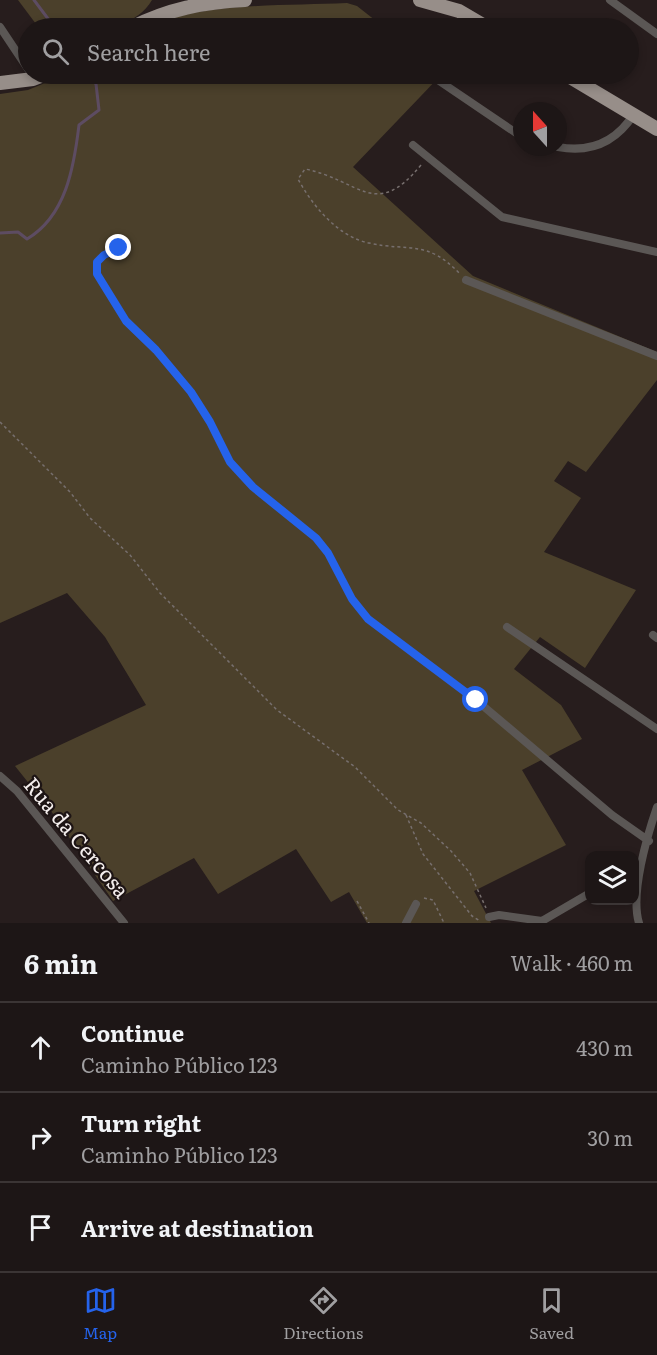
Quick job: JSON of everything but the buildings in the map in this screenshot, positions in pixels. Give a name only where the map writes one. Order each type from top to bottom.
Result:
[{"type":"main road","points":[[154,18],[173,10],[211,2],[245,0]]},
{"type":"main road","points":[[420,0],[459,12],[470,18]]},
{"type":"main road","points":[[0,83],[18,78]]},
{"type":"main road","points":[[582,84],[657,129]]},
{"type":"street","points":[[610,0],[635,18]]},
{"type":"street","points":[[639,21],[657,34]]},
{"type":"street","points":[[0,27],[18,52]]},
{"type":"street","points":[[444,84],[513,131]]},
{"type":"street","points":[[567,147],[589,148],[608,142],[626,126],[634,114]]},
{"type":"street","points":[[412,145],[502,217],[657,252]]},
{"type":"street","points":[[466,280],[657,356]]},
{"type":"street","points":[[507,627],[657,729]]},
{"type":"street","points":[[476,700],[612,815],[649,841]]},
{"type":"street","name":"Rua da Cercosa","points":[[0,776],[17,791],[124,923]]},
{"type":"street","points":[[639,865],[649,841],[657,807]]},
{"type":"street","points":[[487,920],[499,915],[542,921],[585,896]]},
{"type":"street","points":[[406,923],[416,904]]},
{"type":"street","points":[[635,905],[639,923]]},
{"type":"path","points":[[428,157],[398,189],[387,195],[372,194],[335,177],[305,169],[298,179],[309,200],[342,231],[367,243],[412,246],[440,256],[466,280]]},
{"type":"path","points":[[131,245],[104,255],[97,262],[97,274],[126,321],[156,350],[191,392],[210,422],[230,462],[253,487],[316,538],[328,553],[352,599],[368,619],[476,700]]},
{"type":"path","points":[[0,422],[70,492],[90,518],[130,555],[160,592],[272,705],[355,767],[398,810],[421,823],[470,873],[487,920]]},
{"type":"path","points":[[406,815],[423,854],[472,916],[487,920]]},
{"type":"path","points":[[416,904],[422,898],[433,900],[444,923]]},
{"type":"path","points":[[357,901],[369,923]]},
{"type":"shaded area","points":[[18,0],[152,0],[142,12],[133,18],[32,18]]},
{"type":"shaded area","points":[[347,3],[357,6],[372,18],[174,18],[216,9]]},
{"type":"shaded area","points":[[43,84],[432,84],[353,167],[473,276],[657,352],[657,380],[586,472],[568,461],[554,481],[581,498],[544,552],[636,590],[585,668],[540,637],[514,669],[561,705],[582,739],[522,770],[566,845],[474,891],[491,923],[367,923],[349,892],[331,902],[296,849],[218,894],[194,858],[113,901],[51,811],[15,766],[146,705],[105,637],[67,593],[0,623],[0,94],[28,90]]},
{"type":"waterway","points":[[34,0],[48,18]]},
{"type":"waterway","points":[[0,233],[18,232],[27,239],[51,217],[66,189],[71,173],[79,125],[99,110],[96,84]]},
{"type":"route","points":[[119,248],[104,255],[97,262],[97,274],[126,321],[156,350],[191,392],[210,422],[230,462],[253,487],[316,538],[328,553],[352,599],[368,619],[420,657],[449,682],[476,700]]}]
